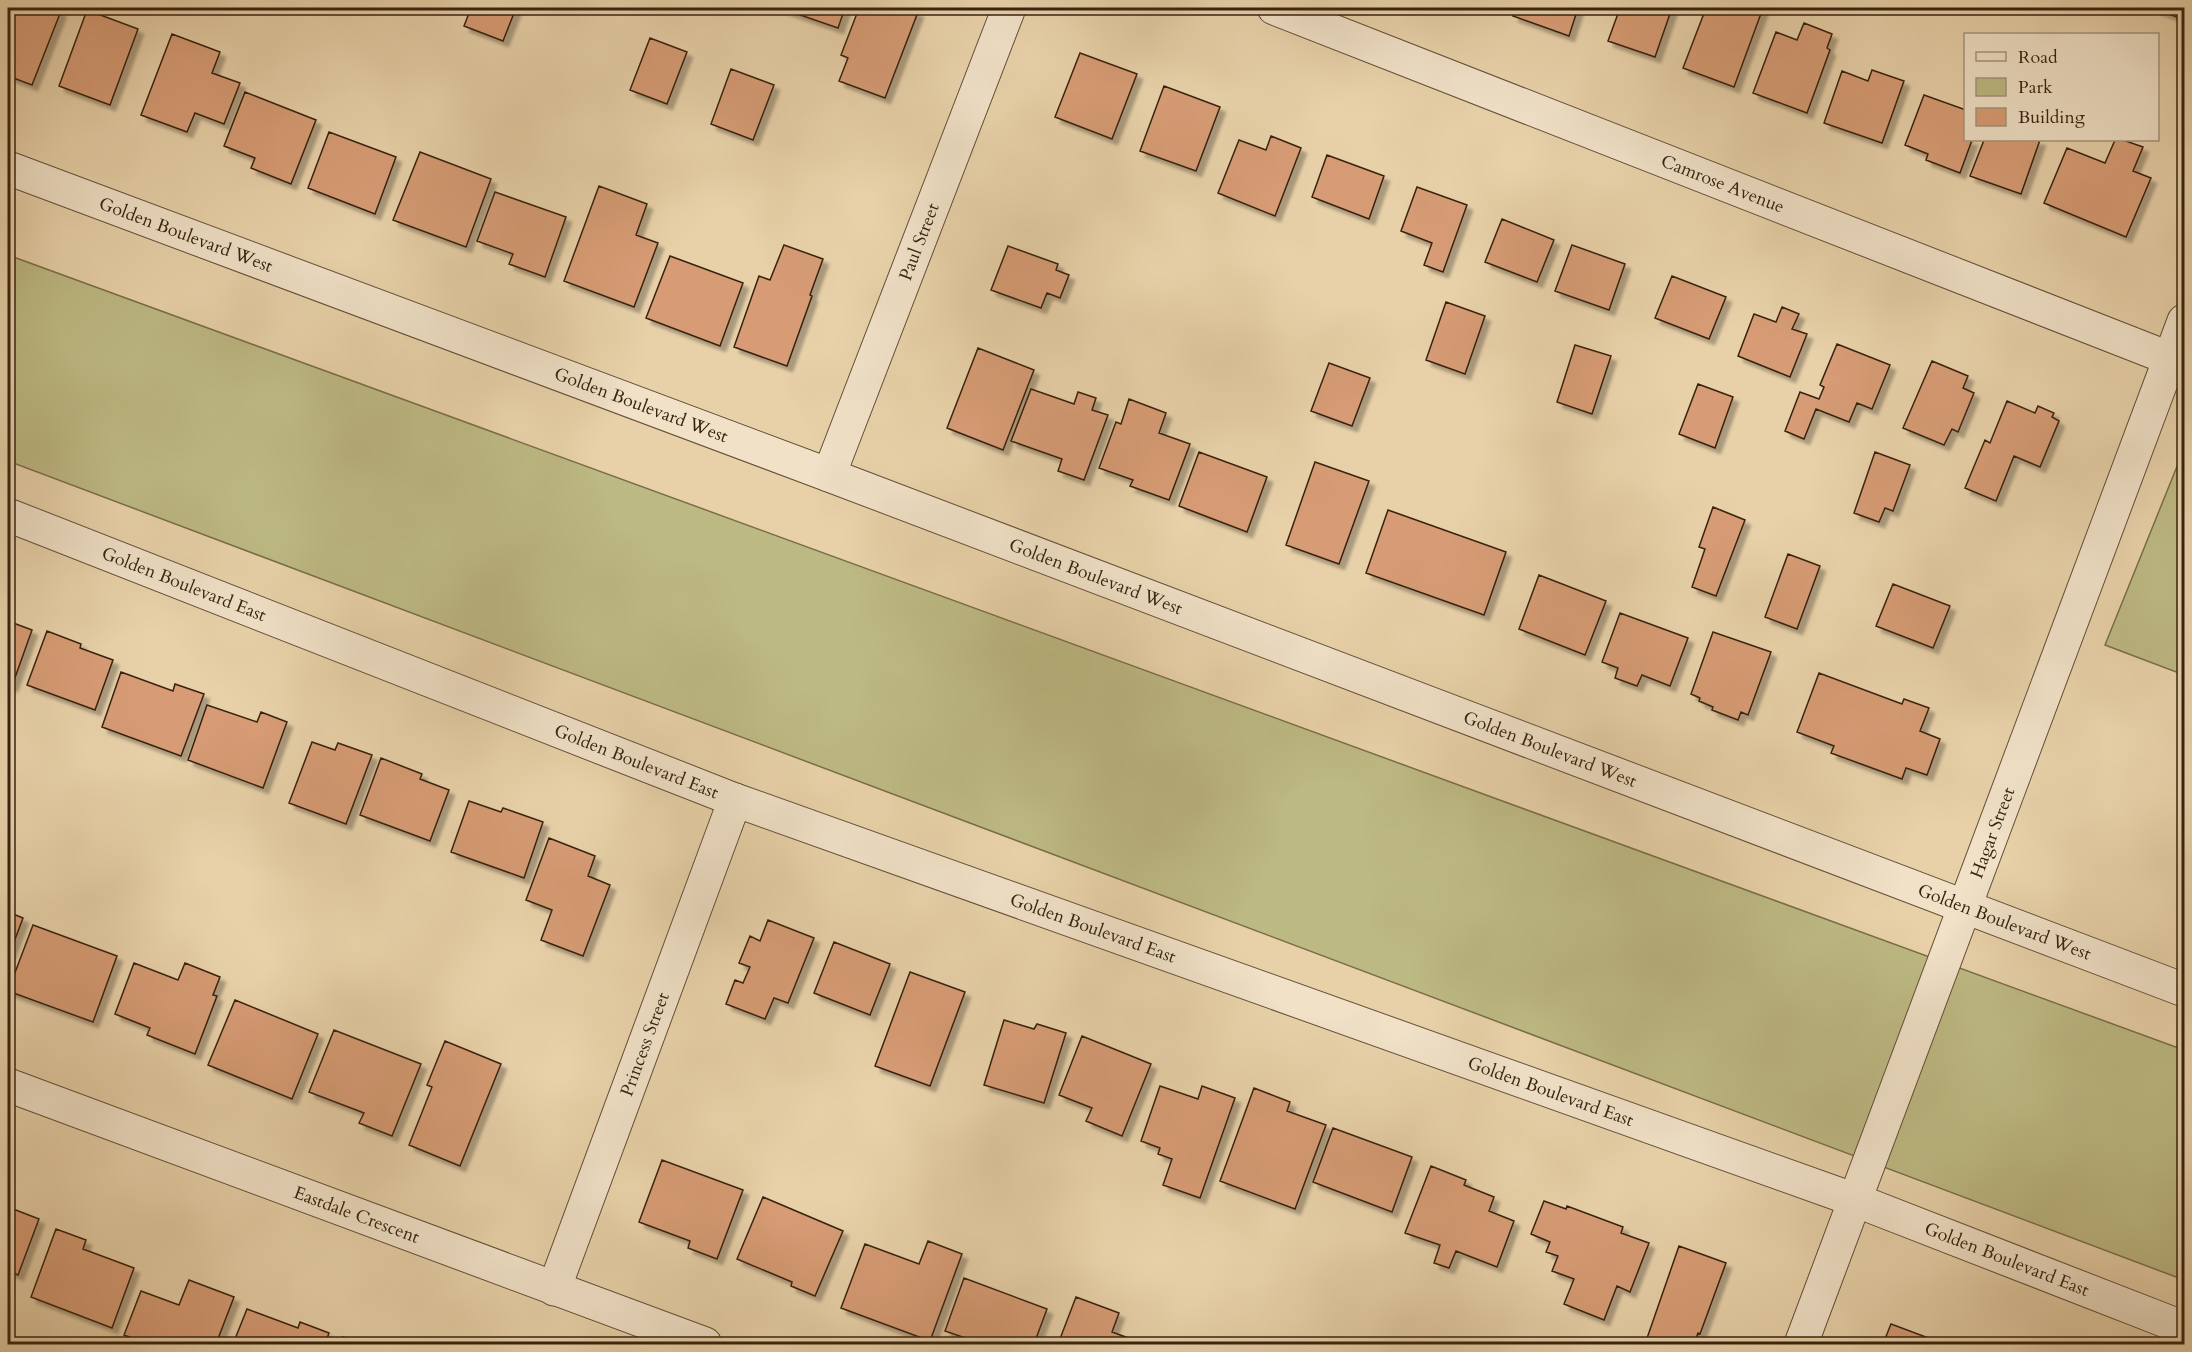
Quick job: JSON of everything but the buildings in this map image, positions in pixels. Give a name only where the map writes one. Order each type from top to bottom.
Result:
[{"type":"street","name":"Paul Street","points":[[830,475],[1010,8]]},
{"type":"street","name":"Camrose Avenue","points":[[1274,8],[2170,359]]},
{"type":"street","name":"Golden Boulevard West","points":[[8,168],[830,475],[2184,990]]},
{"type":"street","name":"Hagar Street","points":[[1801,1344],[2184,321]]},
{"type":"street","name":"Golden Boulevard East","points":[[8,515],[735,800],[1855,1200],[2184,1329]]},
{"type":"street","name":"Princess Street","points":[[554,1289],[735,800]]},
{"type":"street","name":"Eastdale Crescent","points":[[8,1085],[705,1344]]},
{"type":"green space","points":[[8,255],[2184,1050],[2184,1280],[8,461]]},
{"type":"green space","points":[[2184,449],[2184,675],[2105,645]]}]
